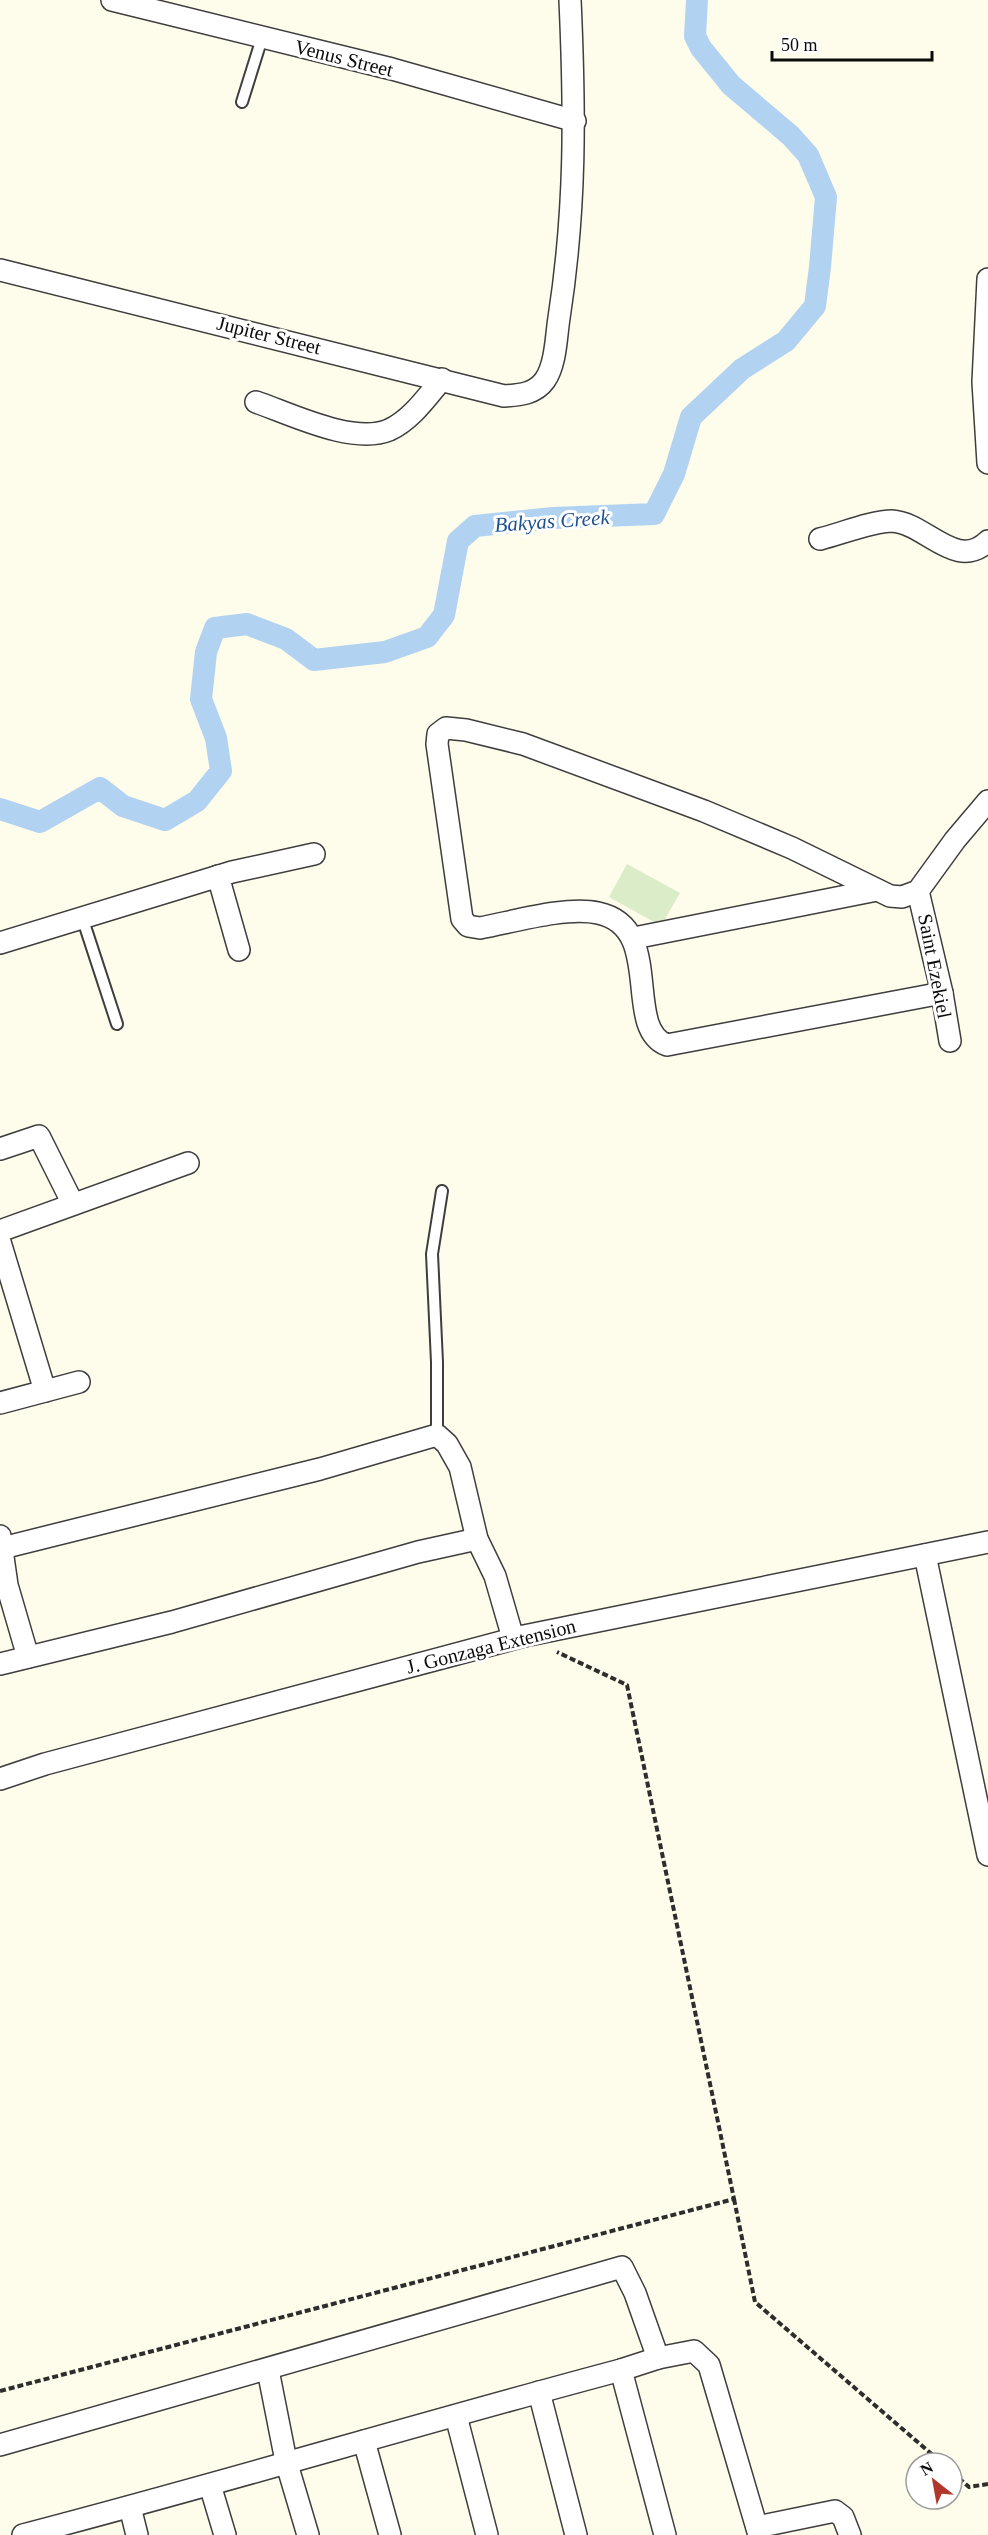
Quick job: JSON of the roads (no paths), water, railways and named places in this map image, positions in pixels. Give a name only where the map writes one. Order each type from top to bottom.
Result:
[{"type":"street","name":"Venus Street","points":[[112,0],[392,69],[575,120]]},
{"type":"street","points":[[570,0],[575,120]]},
{"type":"street","name":"Jupiter Street","points":[[0,270],[504,396],[521,395],[536,389],[546,378],[552,362],[564,284],[574,184],[575,120]]},
{"type":"street","points":[[988,279],[982,382],[988,463]]},
{"type":"street","points":[[256,402],[314,423],[360,435],[388,430],[412,414],[442,379]]},
{"type":"street","points":[[820,539],[890,521],[918,531],[958,552],[968,552],[988,541]]},
{"type":"street","points":[[942,993],[667,1045],[658,1042],[650,1029],[634,938],[612,917],[581,911],[480,928],[468,926],[462,919],[437,744],[438,734],[446,728],[466,730],[523,744],[739,826],[792,848],[890,896],[902,897],[918,891],[955,840],[988,801]]},
{"type":"street","points":[[0,943],[218,876],[314,854]]},
{"type":"street","points":[[218,876],[239,950]]},
{"type":"street","points":[[634,938],[877,890]]},
{"type":"street","name":"Saint Ezekiel","points":[[918,891],[942,993],[950,1041]]},
{"type":"street","points":[[0,1149],[39,1136],[73,1204]]},
{"type":"street","points":[[0,1231],[188,1163]]},
{"type":"street","points":[[0,1242],[45,1391]]},
{"type":"street","points":[[0,1403],[79,1382]]},
{"type":"street","points":[[28,1657],[7,1585],[1,1542],[320,1470],[437,1435],[447,1444],[460,1467],[477,1539],[495,1576],[513,1638]]},
{"type":"street","points":[[0,1664],[260,1598],[418,1552],[477,1539]]},
{"type":"street","name":"J. Gonzaga Extension","points":[[0,1779],[45,1764],[513,1638],[682,1602],[988,1542]]},
{"type":"street","points":[[925,1555],[988,1855]]},
{"type":"street","points":[[0,2445],[622,2267],[635,2293],[658,2358]]},
{"type":"street","points":[[23,2535],[210,2485],[286,2461],[456,2416],[658,2358],[694,2351],[709,2365],[758,2531],[835,2511],[843,2517],[850,2535]]},
{"type":"street","points":[[268,2370],[286,2461],[308,2535]]},
{"type":"street","points":[[621,2370],[665,2535]]},
{"type":"street","points":[[539,2392],[576,2535]]},
{"type":"street","points":[[456,2416],[487,2535]]},
{"type":"street","points":[[364,2440],[390,2535]]},
{"type":"street","points":[[210,2485],[225,2535]]},
{"type":"street","points":[[130,2507],[137,2535]]},
{"type":"lane","points":[[243,102],[262,38]]},
{"type":"lane","points":[[82,916],[117,1024]]},
{"type":"lane","points":[[437,1435],[437,1362],[432,1254],[442,1191]]},
{"type":"waterway","name":"Bakyas Creek","points":[[0,809],[40,822],[100,788],[123,806],[165,820],[197,801],[221,771],[216,738],[201,699],[206,652],[215,628],[247,624],[286,639],[314,660],[385,652],[427,637],[444,615],[458,541],[475,526],[553,518],[654,514],[674,474],[691,417],[742,369],[786,341],[815,306],[826,197],[808,155],[791,136],[731,85],[701,48],[695,36],[697,0]]}]
